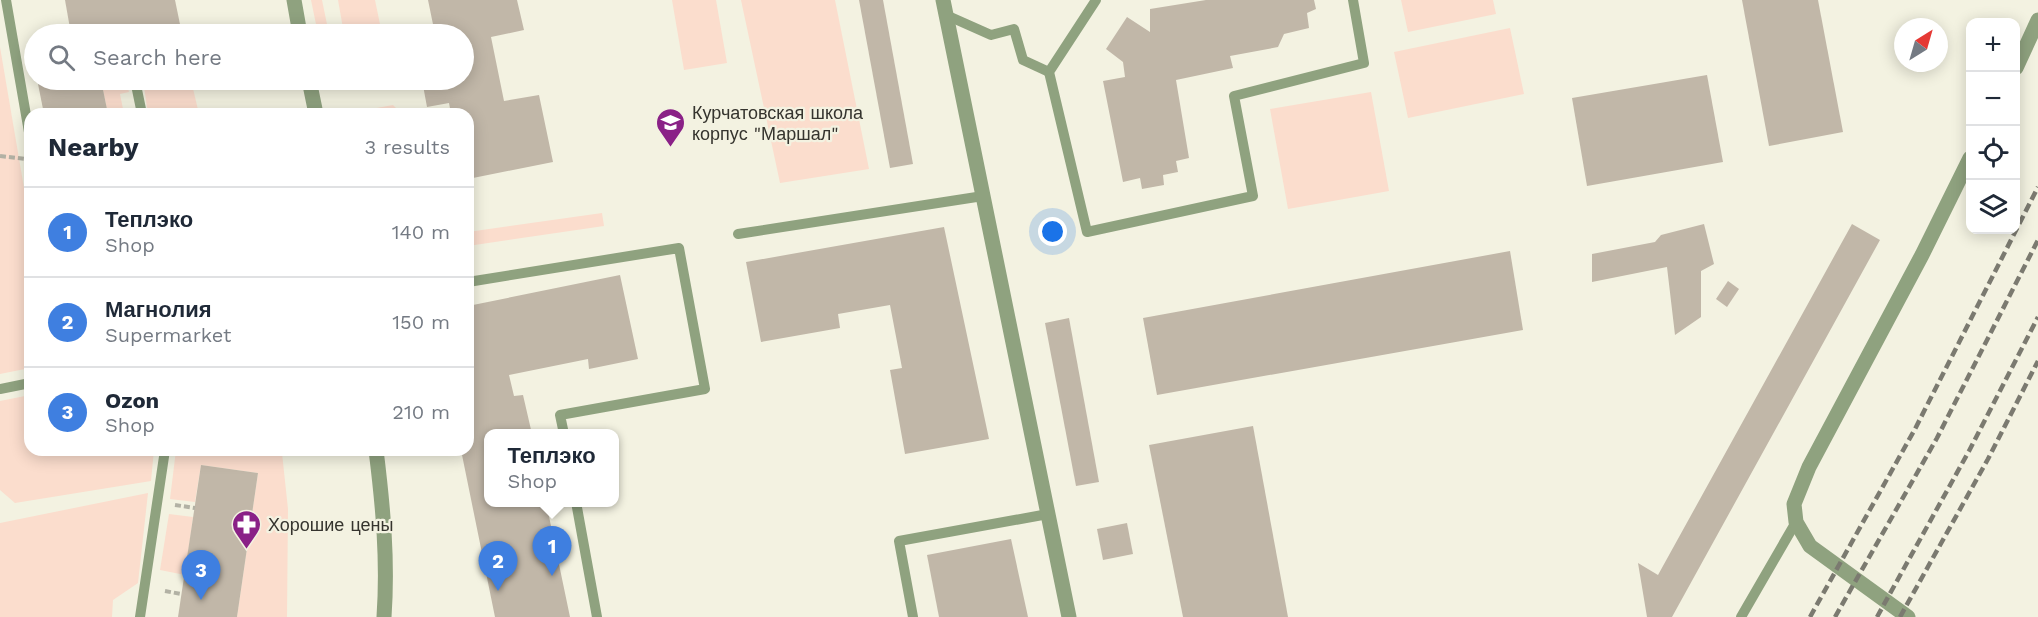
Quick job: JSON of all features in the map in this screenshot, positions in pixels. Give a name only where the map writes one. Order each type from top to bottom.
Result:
[{"type":"street","points":[[294,0],[298,24]]},
{"type":"street","points":[[945,8],[1069,617]]},
{"type":"street","points":[[2020,59],[2038,20]]},
{"type":"street","points":[[311,90],[315,108]]},
{"type":"street","points":[[1908,617],[1810,546],[1796,522],[1794,504],[1800,485],[1966,168]]},
{"type":"street","points":[[377,456],[384,512],[386,567],[384,617]]},
{"type":"lane","points":[[6,0],[25,108]]},
{"type":"lane","points":[[1096,0],[1048,72],[1087,232],[1253,196],[1234,96],[1365,63],[1353,0]]},
{"type":"lane","points":[[945,8],[991,35],[1014,29],[1023,60],[1048,72]]},
{"type":"lane","points":[[137,90],[141,108]]},
{"type":"lane","points":[[738,234],[983,196]]},
{"type":"lane","points":[[474,281],[679,248],[705,389],[560,415],[563,429]]},
{"type":"lane","points":[[0,389],[24,384]]},
{"type":"lane","points":[[140,617],[164,456]]},
{"type":"lane","points":[[577,507],[597,617]]},
{"type":"lane","points":[[913,617],[899,541],[1048,514]]},
{"type":"lane","points":[[1741,617],[1796,522]]},
{"type":"path","points":[[0,156],[24,158]]},
{"type":"shaded area","points":[[311,0],[322,0],[327,24],[316,24]]},
{"type":"shaded area","points":[[338,0],[375,0],[380,24],[342,24]]},
{"type":"shaded area","points":[[672,0],[716,0],[727,63],[684,70]]},
{"type":"shaded area","points":[[741,0],[835,0],[869,169],[780,183]]},
{"type":"shaded area","points":[[1401,0],[1493,0],[1496,14],[1408,32]]},
{"type":"shaded area","points":[[1510,28],[1524,94],[1408,118],[1394,52]]},
{"type":"shaded area","points":[[0,47],[24,188],[24,369],[0,374]]},
{"type":"shaded area","points":[[103,90],[128,90],[129,92],[120,94],[123,108],[107,108]]},
{"type":"shaded area","points":[[144,90],[193,90],[198,108],[147,108]]},
{"type":"shaded area","points":[[1371,92],[1389,191],[1288,209],[1270,109]]},
{"type":"shaded area","points":[[393,105],[396,108],[376,108]]},
{"type":"shaded area","points":[[602,213],[604,226],[474,245],[474,231]]},
{"type":"shaded area","points":[[24,396],[24,456],[153,456],[151,481],[15,503],[0,490],[0,401]]},
{"type":"shaded area","points":[[175,456],[282,456],[288,509],[287,617],[237,617],[258,473],[201,465],[195,502],[170,499]]},
{"type":"shaded area","points":[[148,493],[138,583],[113,600],[112,617],[0,617],[0,523]]},
{"type":"shaded area","points":[[169,514],[193,517],[185,575],[160,570]]},
{"type":"building","points":[[65,0],[175,0],[180,24],[69,24]]},
{"type":"building","points":[[428,0],[517,0],[524,30],[491,37],[504,101],[539,95],[553,162],[474,178],[474,108],[450,108],[449,103],[427,107],[424,90],[474,90],[474,24],[433,24]]},
{"type":"building","points":[[859,0],[883,0],[913,164],[890,168]]},
{"type":"building","points":[[1206,0],[1314,0],[1316,9],[1307,13],[1309,28],[1284,34],[1278,47],[1230,56],[1233,68],[1176,80],[1189,158],[1176,161],[1178,172],[1163,175],[1164,185],[1142,189],[1140,178],[1123,182],[1103,81],[1125,77],[1123,62],[1106,49],[1127,17],[1150,32],[1150,9]]},
{"type":"building","points":[[1742,0],[1818,0],[1843,132],[1769,146]]},
{"type":"building","points":[[1707,75],[1723,162],[1587,186],[1572,98]]},
{"type":"building","points":[[39,90],[103,90],[107,108],[43,108]]},
{"type":"building","points":[[1704,224],[1714,264],[1701,271],[1701,317],[1675,335],[1667,267],[1592,282],[1592,254],[1655,242],[1661,235]]},
{"type":"building","points":[[1852,224],[1880,240],[1672,617],[1647,617],[1638,563],[1658,575]]},
{"type":"building","points":[[944,227],[989,439],[905,454],[890,370],[902,368],[890,305],[838,314],[840,328],[761,342],[746,262]]},
{"type":"building","points":[[1510,251],[1523,330],[1157,395],[1143,318]]},
{"type":"building","points":[[620,275],[638,359],[589,369],[588,359],[509,375],[514,396],[523,395],[531,429],[484,429],[484,507],[547,507],[570,617],[495,617],[462,456],[474,456],[474,305]]},
{"type":"building","points":[[1728,281],[1739,289],[1727,307],[1716,299]]},
{"type":"building","points":[[1069,318],[1099,482],[1076,486],[1045,323]]},
{"type":"building","points":[[1253,426],[1288,617],[1183,617],[1149,445]]},
{"type":"building","points":[[201,465],[258,473],[237,617],[178,617]]},
{"type":"building","points":[[1127,523],[1133,554],[1103,560],[1097,529]]},
{"type":"building","points":[[1011,539],[1028,617],[939,617],[927,555]]},
{"type":"railway","points":[[1810,617],[1915,429],[2038,187]]},
{"type":"railway","points":[[1835,617],[1937,438],[2038,240]]},
{"type":"railway","points":[[1877,617],[1969,451],[2038,317]]},
{"type":"railway","points":[[1900,617],[1988,459],[2038,361]]},
{"type":"place","name":"Курчатовская школа корпус \"Маршал\"","points":[[671,148]]},
{"type":"place","name":"Хорошие цены","points":[[247,550]]},
{"type":"place","name":"Теплэко","points":[[552,576]]},
{"type":"place","name":"Магнолия","points":[[498,591]]},
{"type":"place","name":"Ozon","points":[[201,600]]}]
